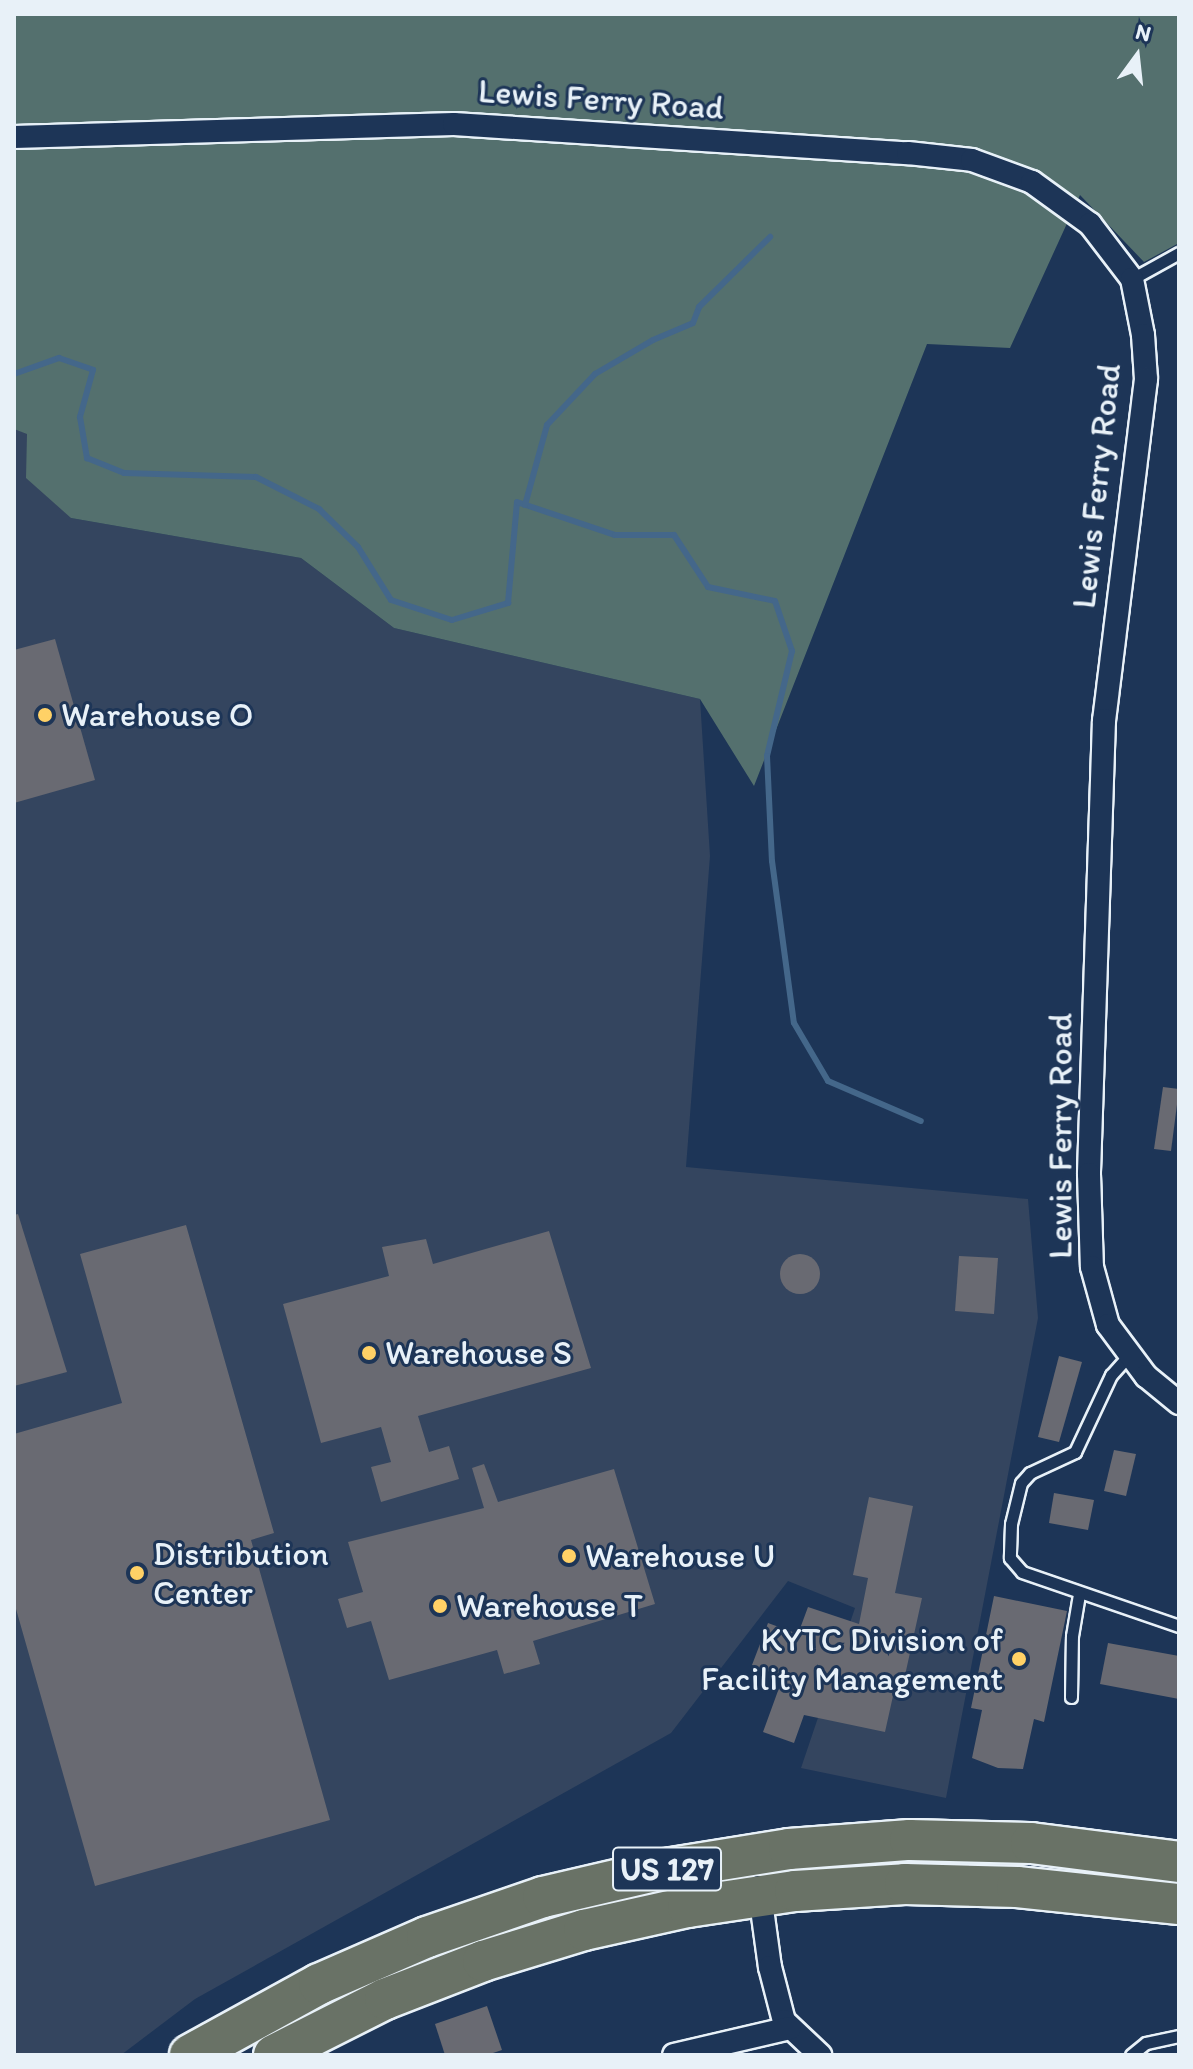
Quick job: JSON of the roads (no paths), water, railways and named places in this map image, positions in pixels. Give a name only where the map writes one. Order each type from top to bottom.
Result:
[{"type":"highway","name":"US 127","points":[[190,2055],[319,1984],[465,1923],[583,1887],[753,1854],[851,1843],[960,1840],[1076,1847],[1179,1862]]},
{"type":"highway","name":"US 127","points":[[274,2055],[385,1999],[483,1961],[635,1918],[760,1896],[849,1886],[961,1884],[1072,1891],[1179,1904]]},
{"type":"street","name":"Lewis Ferry Road","points":[[14,137],[454,124],[972,160],[1032,182],[1090,224],[1132,279],[1143,335],[1146,379],[1104,720],[1089,1174],[1092,1267],[1108,1325],[1146,1376],[1179,1403]]},
{"type":"street","points":[[753,1854],[770,1967],[782,2014],[790,2028],[820,2055]]},
{"type":"street","points":[[674,2055],[790,2028]]},
{"type":"lane","points":[[1132,279],[1179,253]]},
{"type":"lane","points":[[1130,1354],[1111,1375],[1075,1452],[1030,1473],[1021,1483],[1009,1546],[1015,1568],[1079,1594],[1179,1626]]},
{"type":"lane","points":[[1071,1697],[1072,1636],[1079,1594]]},
{"type":"lane","points":[[1131,2055],[1146,2043],[1179,2036]]},
{"type":"waterway","points":[[525,505],[547,425],[595,374],[653,340],[693,323],[699,307],[770,237]]},
{"type":"waterway","points":[[14,374],[59,358],[93,370],[80,417],[87,458],[124,473],[256,477],[319,509],[358,547],[391,600],[452,620],[508,603],[517,502],[615,535],[674,535],[708,587],[775,601],[792,651],[767,756],[772,861],[794,1023],[828,1081],[921,1121]]},
{"type":"place","name":"Warehouse O","points":[[45,715]]},
{"type":"place","name":"Warehouse S","points":[[369,1353]]},
{"type":"place","name":"Warehouse U","points":[[569,1556]]},
{"type":"place","name":"Distribution Center","points":[[137,1573]]},
{"type":"place","name":"Warehouse T","points":[[440,1606]]},
{"type":"place","name":"KYTC Division of Facility Management","points":[[1019,1659]]}]
